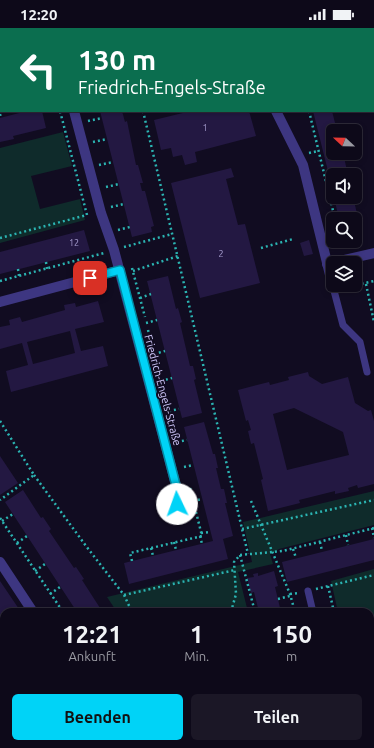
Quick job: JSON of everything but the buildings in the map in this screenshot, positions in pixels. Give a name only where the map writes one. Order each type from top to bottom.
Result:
[{"type":"street","name":"Friedrich-Engels-Straße","points":[[74,112],[101,213],[120,270],[178,493],[177,504],[172,516]]},
{"type":"street","points":[[276,112],[303,165],[326,260]]},
{"type":"street","points":[[361,256],[374,253]]},
{"type":"street","points":[[0,302],[120,270]]},
{"type":"street","points":[[0,562],[30,608]]},
{"type":"lane","points":[[334,292],[343,325],[360,342],[367,372]]},
{"type":"lane","points":[[308,591],[312,608]]},
{"type":"path","points":[[0,238],[87,215],[60,112]]},
{"type":"path","points":[[143,112],[248,554]]},
{"type":"path","points":[[313,113],[309,112],[326,183]]},
{"type":"path","points":[[0,114],[1,118]]},
{"type":"path","points":[[88,121],[102,118]]},
{"type":"path","points":[[316,139],[320,138]]},
{"type":"path","points":[[93,142],[107,139]]},
{"type":"path","points":[[305,154],[318,151]]},
{"type":"path","points":[[99,165],[113,162]]},
{"type":"path","points":[[322,166],[326,165]]},
{"type":"path","points":[[105,188],[119,184]]},
{"type":"path","points":[[110,208],[124,204]]},
{"type":"path","points":[[118,230],[130,227]]},
{"type":"path","points":[[0,282],[172,234]]},
{"type":"path","points":[[261,248],[293,240]]},
{"type":"path","points":[[132,271],[178,256]]},
{"type":"path","points":[[46,262],[47,269]]},
{"type":"path","points":[[18,269],[19,276]]},
{"type":"path","points":[[362,284],[374,281]]},
{"type":"path","points":[[366,284],[374,321]]},
{"type":"path","points":[[140,298],[151,294]]},
{"type":"path","points":[[146,323],[157,320]]},
{"type":"path","points":[[154,354],[165,351]]},
{"type":"path","points":[[161,381],[172,378]]},
{"type":"path","points":[[169,411],[179,409]]},
{"type":"path","points":[[0,421],[34,475],[124,595],[130,608]]},
{"type":"path","points":[[178,442],[187,440]]},
{"type":"path","points":[[184,467],[193,465]]},
{"type":"path","points":[[0,500],[34,475]]},
{"type":"path","points":[[193,501],[202,499]]},
{"type":"path","points":[[242,529],[374,500]]},
{"type":"path","points":[[250,501],[290,595],[294,608]]},
{"type":"path","points":[[2,521],[13,514]]},
{"type":"path","points":[[0,518],[60,608]]},
{"type":"path","points":[[232,608],[236,594],[236,570],[234,562],[240,555],[293,549],[373,528],[374,538]]},
{"type":"path","points":[[202,544],[201,535],[210,532]]},
{"type":"path","points":[[346,535],[348,545]]},
{"type":"path","points":[[17,543],[27,536]]},
{"type":"path","points":[[174,542],[176,550]]},
{"type":"path","points":[[320,542],[322,551]]},
{"type":"path","points":[[151,548],[153,556]]},
{"type":"path","points":[[293,549],[296,558]]},
{"type":"path","points":[[240,555],[254,608]]},
{"type":"path","points":[[35,571],[45,564]]},
{"type":"path","points":[[124,595],[236,570]]},
{"type":"path","points":[[278,599],[374,576]]},
{"type":"path","points":[[328,586],[333,608]]},
{"type":"path","points":[[50,594],[60,587]]},
{"type":"green space","points":[[63,132],[72,166],[31,176],[40,209],[80,199],[85,220],[0,243],[0,148]]},
{"type":"green space","points":[[374,491],[374,525],[279,549],[270,554],[273,564],[238,572],[247,608],[114,608],[107,597],[252,562],[243,522]]},
{"type":"green space","points":[[374,569],[374,608],[337,608],[331,581]]},
{"type":"route","points":[[90,278],[120,270],[178,493],[177,504]]}]
